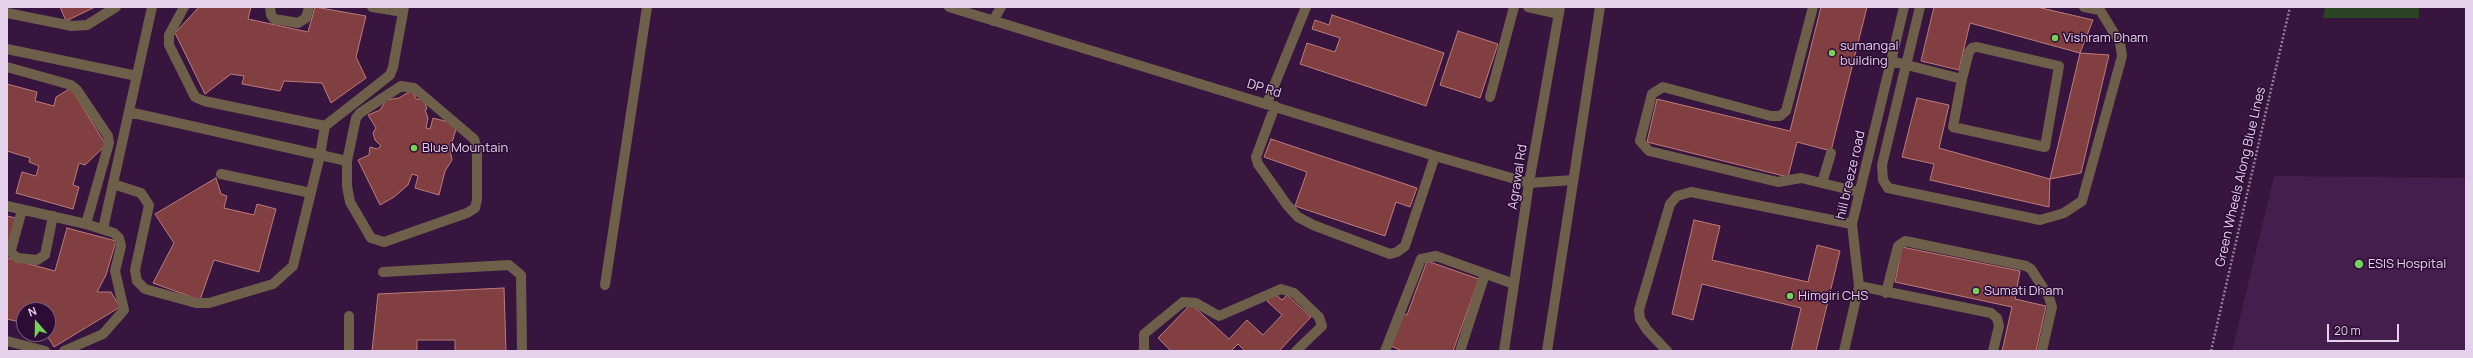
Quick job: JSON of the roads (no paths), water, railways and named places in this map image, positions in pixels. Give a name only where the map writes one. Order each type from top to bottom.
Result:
[{"type":"street","points":[[7,13],[72,26],[87,25],[116,7]]},
{"type":"street","points":[[103,229],[152,7]]},
{"type":"street","points":[[184,7],[169,35],[169,45],[194,96],[204,101],[325,126]]},
{"type":"street","points":[[270,7],[271,15],[274,19],[298,23],[306,18],[309,7]]},
{"type":"street","points":[[113,184],[141,193],[150,205],[136,270],[137,281],[145,289],[196,303],[209,303],[273,284],[293,266],[320,155],[325,126],[390,75],[394,67],[403,10],[372,7]]},
{"type":"street","points":[[605,285],[647,7]]},
{"type":"street","name":"DP Rd","points":[[948,7],[1435,156],[1529,183],[1573,180]]},
{"type":"street","points":[[993,21],[1001,7]]},
{"type":"street","points":[[1306,7],[1271,105],[1256,157],[1258,164],[1287,205],[1298,217],[1313,225],[1390,254],[1397,252],[1406,246],[1435,156]]},
{"type":"street","points":[[1490,97],[1514,7]]},
{"type":"street","points":[[1528,7],[1560,11]]},
{"type":"street","points":[[1547,351],[1600,7]]},
{"type":"street","points":[[1813,7],[1786,111],[1780,116],[1771,116],[1663,87],[1652,94],[1640,141],[1649,151],[1778,182],[1801,178],[1859,192]]},
{"type":"street","name":"hill breeze road","points":[[1844,351],[1859,286],[1852,224],[1904,7]]},
{"type":"street","points":[[1920,7],[1882,165],[1883,180],[1888,188],[2040,220],[2064,213],[2082,201],[2122,56],[2120,43],[2100,10],[2084,7]]},
{"type":"street","name":"Agrawal Rd","points":[[1504,351],[1529,183],[1560,11]]},
{"type":"street","points":[[1977,47],[2060,66],[2045,147],[1953,127],[1962,78],[1970,52],[1972,48],[1977,47]]},
{"type":"street","points":[[7,49],[137,76]]},
{"type":"street","points":[[1891,61],[1962,78]]},
{"type":"street","points":[[7,67],[71,85],[77,90],[108,136],[109,143],[86,224]]},
{"type":"street","points":[[407,86],[414,88],[474,139],[477,149],[477,200],[475,208],[467,213],[384,242],[376,241],[371,238],[350,202],[347,186],[347,161],[354,122],[360,113],[396,88],[407,86]]},
{"type":"street","points":[[129,112],[347,161]]},
{"type":"street","points":[[1822,183],[1831,153]]},
{"type":"street","points":[[221,174],[311,192]]},
{"type":"street","points":[[1667,351],[1647,330],[1640,319],[1639,310],[1670,204],[1677,196],[1691,192],[1852,224]]},
{"type":"street","points":[[7,206],[86,224],[114,233],[119,238],[121,246],[115,271],[124,310],[103,334],[64,351]]},
{"type":"street","points":[[22,210],[11,250],[13,255],[18,258],[37,260],[45,255],[53,216]]},
{"type":"street","points":[[1886,293],[1898,246],[1905,241],[2026,266],[2031,269],[2048,297],[2052,307],[2042,351]]},
{"type":"street","points":[[1385,351],[1421,259],[1436,256],[1514,284]]},
{"type":"street","points":[[383,272],[509,265],[521,275],[522,351]]},
{"type":"street","points":[[1460,351],[1485,274]]},
{"type":"street","points":[[1859,286],[1886,293],[1990,313],[1997,318],[1999,326],[1993,351]]},
{"type":"street","points":[[1144,351],[1144,334],[1183,302],[1196,303],[1219,316],[1281,289],[1294,293],[1319,317],[1322,326],[1296,351]]},
{"type":"street","points":[[349,316],[349,351]]},
{"type":"street","points":[[7,341],[45,351]]},
{"type":"place","name":"Vishram Dham","points":[[2055,38]]},
{"type":"place","name":"sumangal building","points":[[1832,53]]},
{"type":"place","name":"Blue Mountain","points":[[414,148]]},
{"type":"place","name":"ESIS Hospital","points":[[2359,264]]},
{"type":"place","name":"Sumati Dham","points":[[1976,291]]},
{"type":"place","name":"Himgiri CHS","points":[[1790,296]]}]
